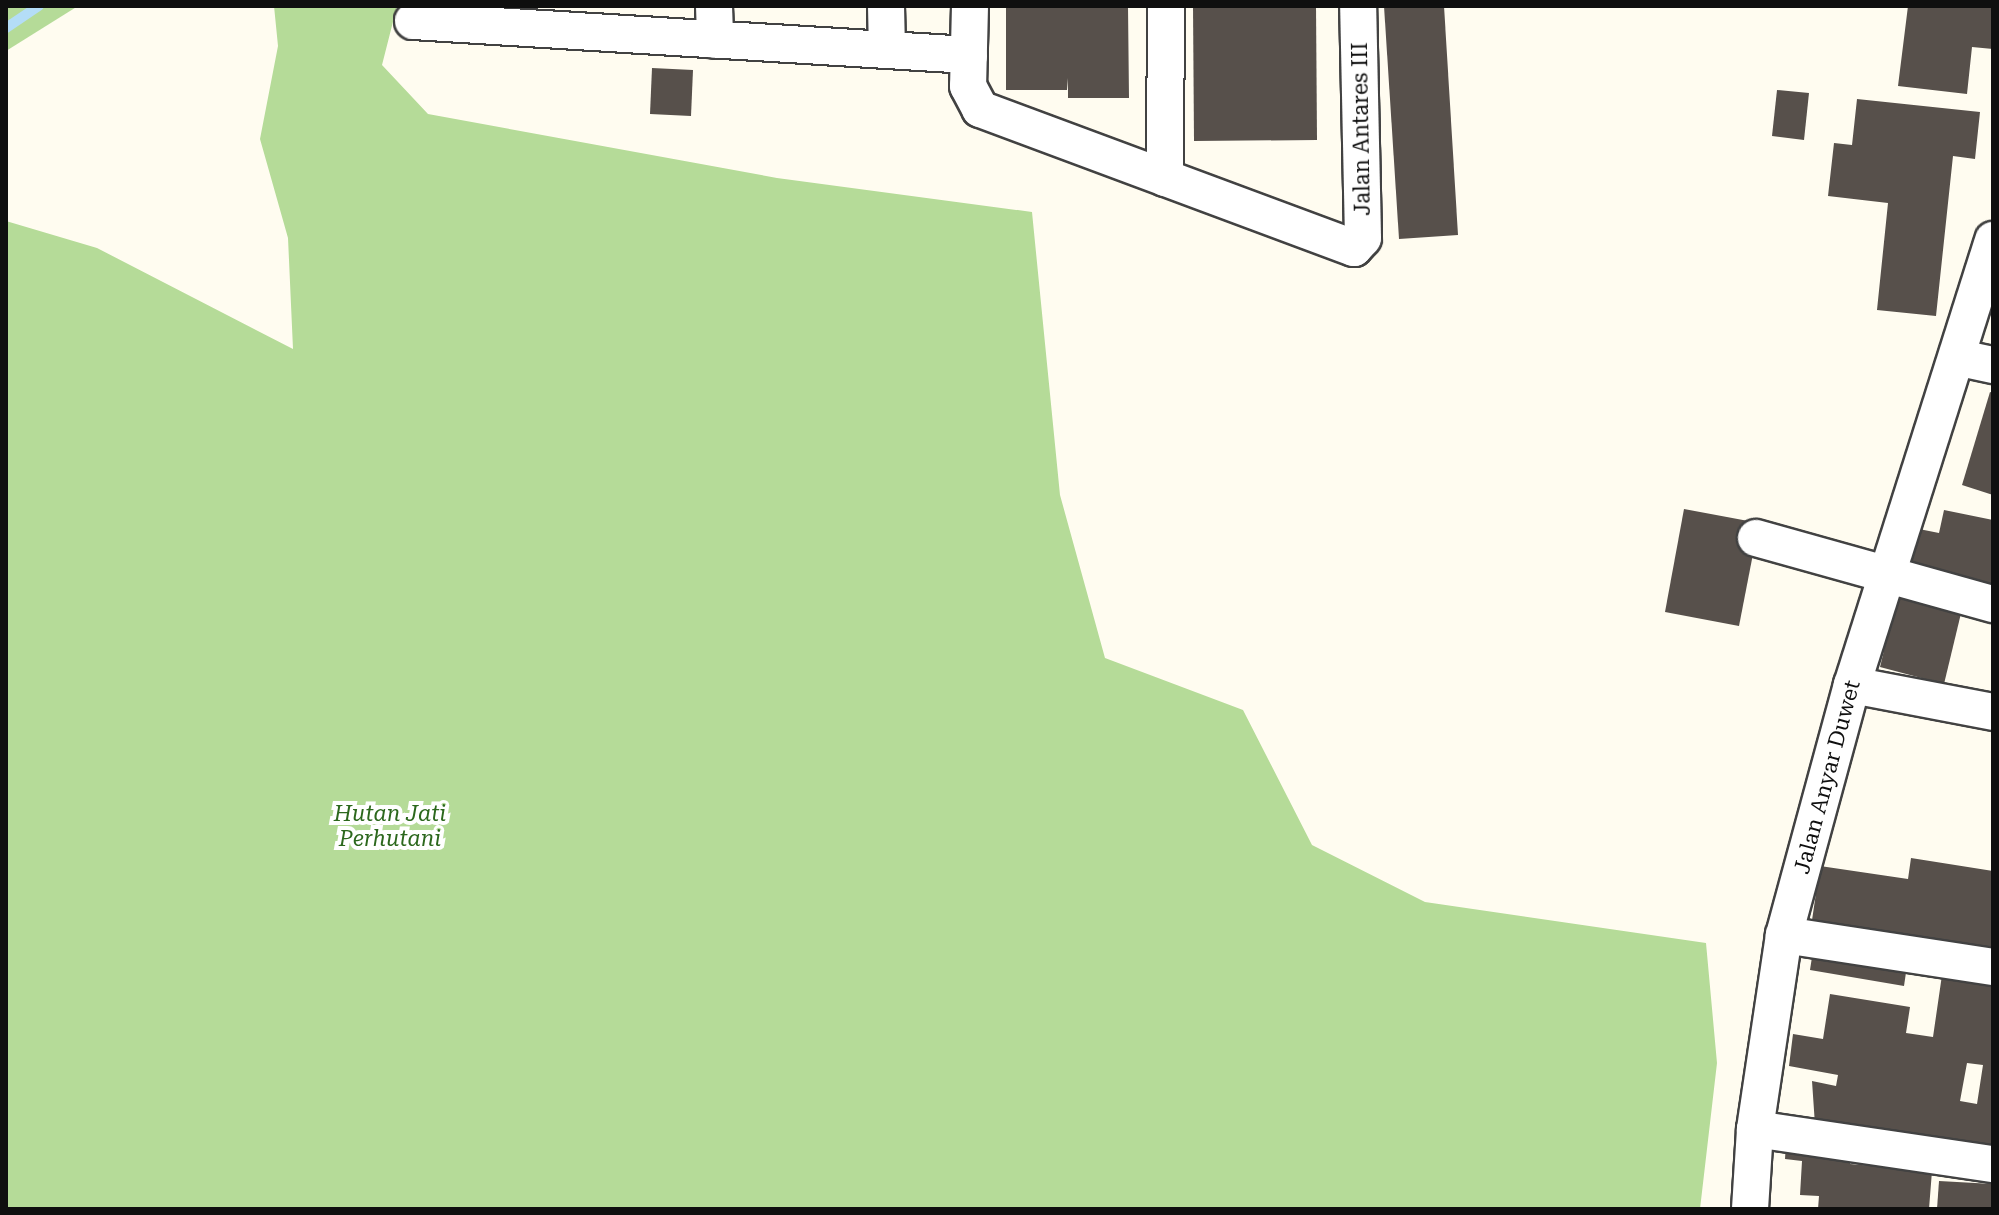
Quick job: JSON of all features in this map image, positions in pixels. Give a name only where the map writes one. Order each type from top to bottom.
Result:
[{"type":"street","points":[[886,6],[887,50]]},
{"type":"street","points":[[970,6],[968,86],[980,109],[1165,178],[1166,6]]},
{"type":"street","name":"Jalan Antares III","points":[[1165,178],[1354,248],[1363,238],[1358,6]]},
{"type":"street","points":[[413,21],[519,17],[714,23],[887,50],[969,55]]},
{"type":"street","name":"Jalan Anyar Duwet","points":[[1750,1209],[1755,1129],[1784,935],[1852,685],[1887,579],[1976,361],[1993,241]]},
{"type":"street","points":[[1756,538],[1887,579],[1993,604]]},
{"type":"street","points":[[1852,685],[1993,712]]},
{"type":"street","points":[[1784,935],[1993,967]]},
{"type":"street","points":[[1755,1129],[1993,1164]]},
{"type":"green space","points":[[6,6],[78,6],[6,51]]},
{"type":"green space","name":"Hutan Jati Perhutani","points":[[274,6],[397,6],[382,65],[428,114],[777,178],[1032,212],[1060,495],[1105,658],[1243,710],[1312,845],[1425,902],[1706,943],[1717,1063],[1700,1209],[6,1209],[6,221],[97,248],[293,349],[288,238],[260,139],[278,46]]},
{"type":"building","points":[[1006,6],[1128,6],[1129,98],[1068,98],[1068,78],[1067,90],[1006,90]]},
{"type":"building","points":[[1193,6],[1316,6],[1317,140],[1194,141]]},
{"type":"building","points":[[1384,6],[1444,6],[1458,235],[1399,239]]},
{"type":"building","points":[[1908,6],[1993,6],[1993,49],[1972,47],[1967,94],[1898,86]]},
{"type":"building","points":[[652,68],[693,70],[691,116],[650,114]]},
{"type":"building","points":[[1777,90],[1809,93],[1804,140],[1772,136]]},
{"type":"building","points":[[1857,99],[1980,112],[1975,159],[1953,156],[1936,316],[1877,310],[1888,203],[1828,196],[1834,143],[1852,145]]},
{"type":"building","points":[[1990,392],[1993,393],[1993,495],[1962,485]]},
{"type":"building","points":[[1684,509],[1759,523],[1739,626],[1665,612]]},
{"type":"building","points":[[1944,510],[1993,520],[1991,590],[1905,572],[1914,528],[1939,533]]},
{"type":"building","points":[[1899,589],[1963,605],[1944,684],[1880,667]]},
{"type":"building","points":[[1911,858],[1993,871],[1993,954],[1811,927],[1820,866],[1908,879]]},
{"type":"building","points":[[1814,944],[1908,959],[1904,986],[1810,970]]},
{"type":"building","points":[[1942,975],[1993,984],[1993,1154],[1815,1125],[1812,1081],[1836,1086],[1838,1075],[1789,1066],[1793,1034],[1823,1039],[1830,994],[1910,1007],[1906,1033],[1933,1037]],"holes":[[[1967,1063],[1983,1065],[1977,1104],[1960,1101]]]},
{"type":"building","points":[[1786,1142],[1850,1147],[1850,1164],[1932,1171],[1929,1209],[1818,1209],[1819,1196],[1800,1195],[1802,1161],[1785,1159]]},
{"type":"building","points":[[1939,1181],[1993,1184],[1993,1209],[1937,1209]]},
{"type":"waterway","points":[[6,28],[39,6]]}]
